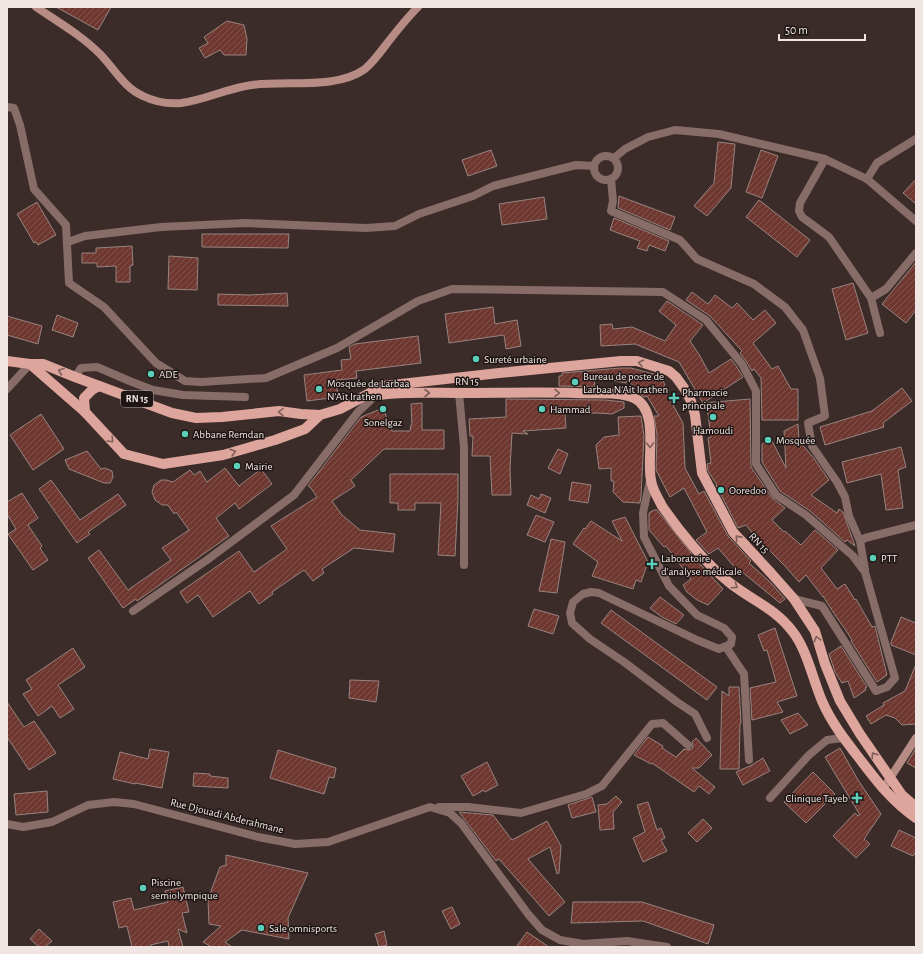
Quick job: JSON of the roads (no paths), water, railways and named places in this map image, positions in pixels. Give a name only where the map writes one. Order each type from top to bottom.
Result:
[{"type":"main road","points":[[36,7],[100,54],[126,84],[141,96],[156,102],[181,103],[229,89],[252,85],[296,82],[323,83],[345,78],[364,69],[418,7]]},
{"type":"main road","name":"RN 15","points":[[7,361],[43,364],[75,378],[172,413],[196,418],[279,411],[320,415],[340,408],[383,386],[498,373],[637,361],[669,371],[676,377],[691,401],[702,473],[729,526],[794,600],[815,631],[825,664],[840,701],[902,795],[916,807]]},
{"type":"main road","name":"RN 15","points":[[30,364],[85,412],[124,454],[163,464],[224,455],[275,440],[305,429],[320,415]]},
{"type":"main road","points":[[85,412],[84,398],[92,390],[99,386]]},
{"type":"main road","name":"RN 15","points":[[360,398],[376,395],[416,393],[610,394],[635,398],[642,404],[648,415],[650,426],[650,480],[654,491],[663,506],[687,539],[717,572],[732,584],[770,608],[795,634],[803,650],[822,701],[829,716],[843,738],[883,789],[902,808],[916,818]]},
{"type":"main road","points":[[883,789],[916,738]]},
{"type":"street","points":[[7,107],[14,108],[18,119],[34,189],[66,225],[69,283],[104,307],[156,364],[185,381],[201,382],[266,378],[337,348],[418,301],[452,289],[663,292],[706,320],[742,364],[756,391],[756,464],[776,495],[806,515],[853,556],[865,572]]},
{"type":"street","points":[[614,158],[625,149],[648,137],[675,130],[719,134],[825,159],[867,179],[916,221]]},
{"type":"street","points":[[867,179],[878,163],[916,139]]},
{"type":"street","points":[[607,156],[614,158],[619,165],[617,174],[611,179],[603,180],[599,178],[594,171],[596,162],[600,157],[607,156]]},
{"type":"street","points":[[825,159],[800,203],[799,211],[802,216],[829,238],[871,298],[880,333]]},
{"type":"street","points":[[68,242],[86,236],[161,227],[245,223],[366,228],[395,226],[419,214],[473,196],[493,186],[576,165],[594,166]]},
{"type":"street","points":[[611,179],[613,201],[611,211],[680,240],[697,259],[754,284],[784,307],[803,330],[820,378],[825,416],[808,423],[812,446],[837,482],[845,497],[849,516],[860,541],[865,572],[895,678],[887,687],[876,691],[822,606],[794,600]]},
{"type":"street","points":[[871,298],[886,290],[916,253]]},
{"type":"street","points":[[7,389],[30,364]]},
{"type":"street","points":[[75,378],[81,368],[98,367],[153,390],[183,395],[245,397]]},
{"type":"street","points":[[183,395],[185,381]]},
{"type":"street","points":[[459,393],[464,447],[464,564]]},
{"type":"street","points":[[133,611],[207,560],[294,495],[358,412],[376,395]]},
{"type":"street","points":[[650,480],[643,513],[644,537],[669,586],[697,615],[724,628],[732,637],[732,644],[719,649],[599,593],[591,592],[583,594],[573,602],[570,613],[572,623],[590,639],[695,714],[707,738]]},
{"type":"street","points":[[860,541],[865,538],[916,525]]},
{"type":"street","points":[[726,647],[744,674],[750,760]]},
{"type":"street","name":"Rue Djouadi Abderahmane","points":[[7,824],[23,827],[52,822],[88,805],[114,802],[134,804],[258,837],[295,844],[328,842],[430,807],[468,807],[521,813],[586,794],[602,786],[652,724],[663,723],[688,745]]},
{"type":"street","points":[[770,798],[809,755],[828,740],[843,738]]},
{"type":"street","points":[[430,807],[450,813],[461,823],[528,914],[542,930],[560,940],[584,944],[627,941],[668,947]]},
{"type":"place","name":"Sureté urbaine","points":[[476,359]]},
{"type":"place","name":"ADE","points":[[151,374]]},
{"type":"place","name":"Bureau de poste de Larbaa N'Aït Irathen","points":[[575,382]]},
{"type":"place","name":"Mosquée de Larbaa N'Aït Irathen","points":[[319,389]]},
{"type":"place","name":"Pharmacie principale","points":[[674,398]]},
{"type":"place","name":"Sonelgaz","points":[[383,409]]},
{"type":"place","name":"Hammad","points":[[542,409]]},
{"type":"place","name":"Hamoudi","points":[[713,417]]},
{"type":"place","name":"Abbane Remdan","points":[[185,434]]},
{"type":"place","name":"Mosquée","points":[[768,440]]},
{"type":"place","name":"Mairie","points":[[237,466]]},
{"type":"place","name":"Ooredoo","points":[[721,490]]},
{"type":"place","name":"PTT","points":[[873,558]]},
{"type":"place","name":"Laboratoire d'analyse médicale","points":[[652,564]]},
{"type":"place","name":"Clinique Tayeb","points":[[857,798]]},
{"type":"place","name":"Piscine semiolympique","points":[[143,888]]},
{"type":"place","name":"Sale omnisports","points":[[261,928]]}]
